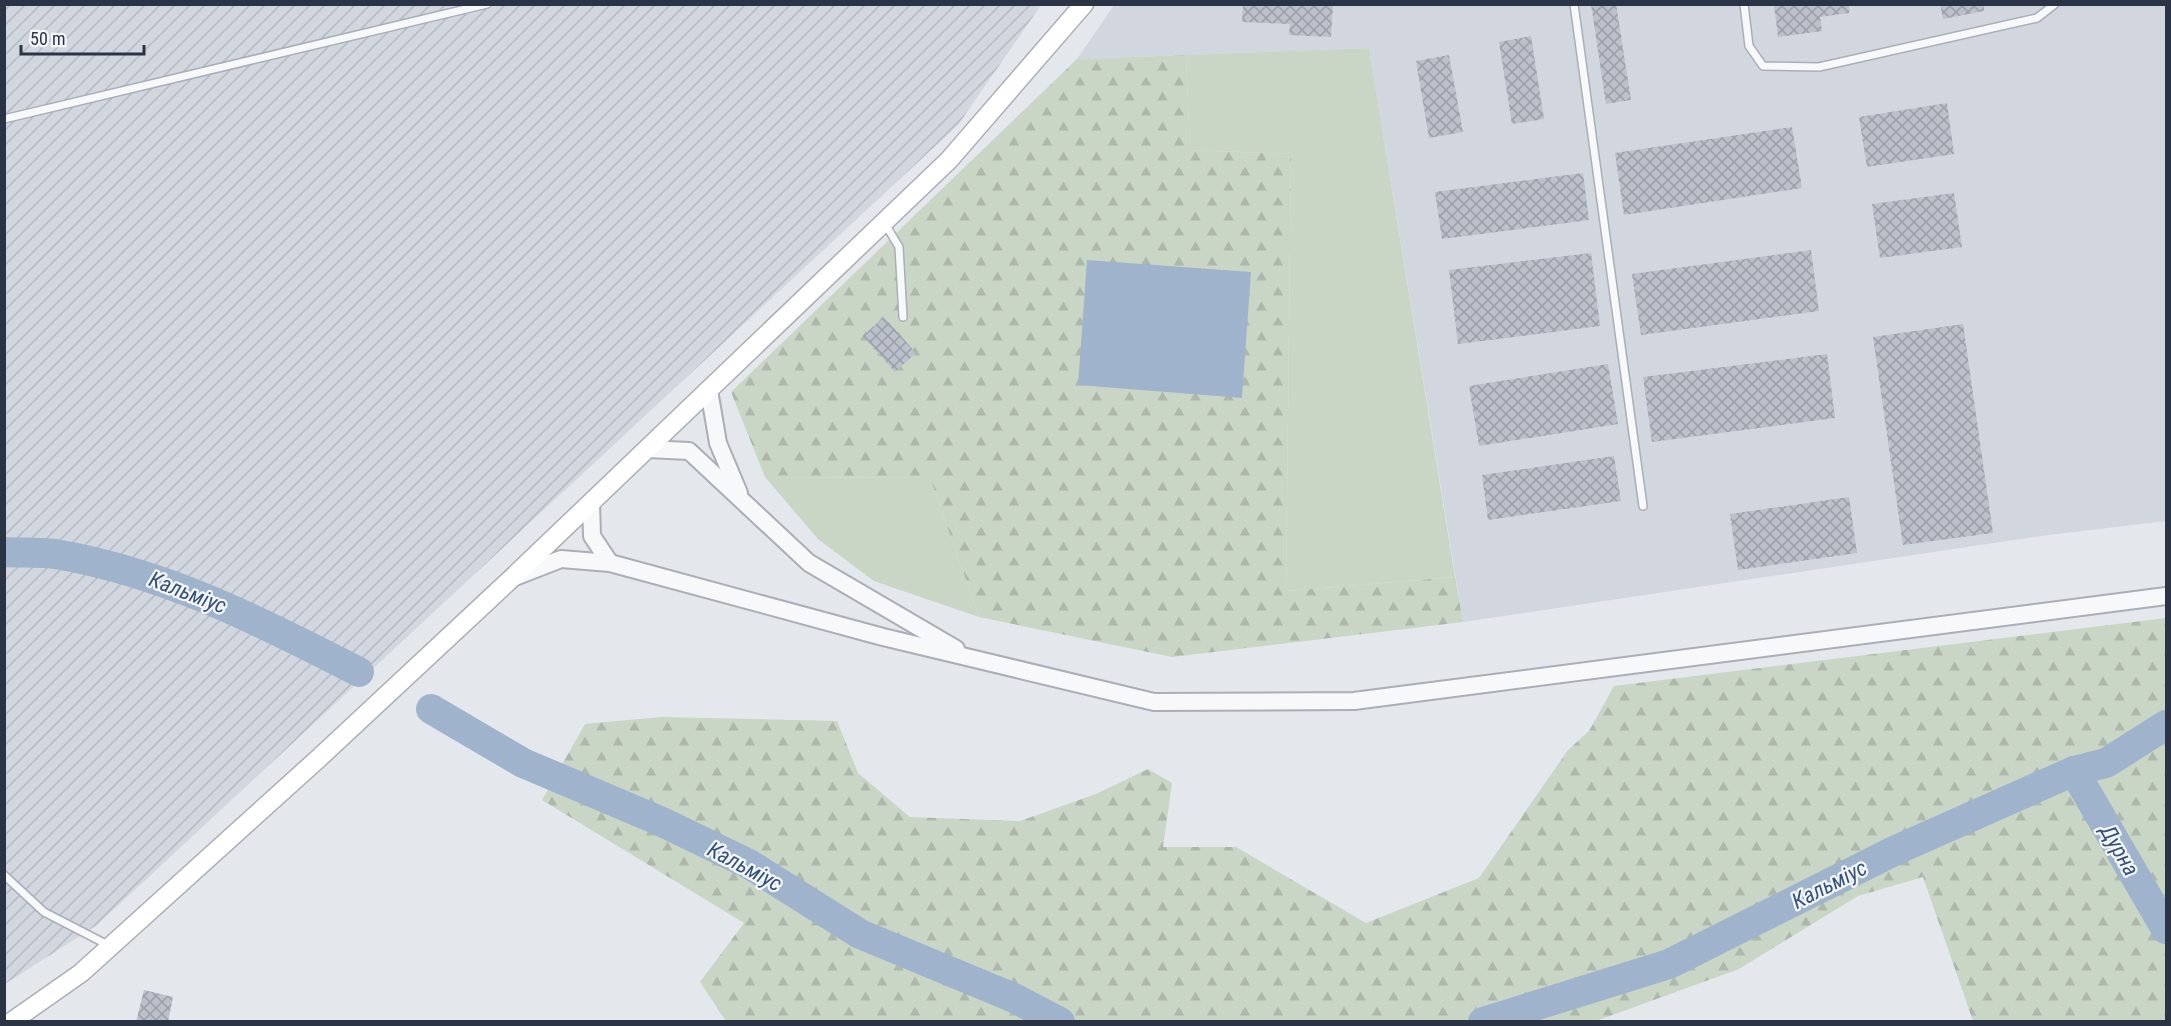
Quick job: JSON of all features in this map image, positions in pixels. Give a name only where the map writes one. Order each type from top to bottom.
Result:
[{"type":"main road","points":[[11,1022],[81,973],[327,750],[512,578],[949,160],[1084,4]]},
{"type":"street","points":[[709,390],[718,443],[740,496]]},
{"type":"street","points":[[647,449],[688,451],[740,496],[809,563],[970,657]]},
{"type":"street","points":[[591,502],[592,536],[610,563]]},
{"type":"street","points":[[512,578],[561,559],[610,563],[883,637],[1154,702],[1354,701],[2166,596]]},
{"type":"lane","points":[[4,119],[487,4]]},
{"type":"lane","points":[[1574,4],[1643,506]]},
{"type":"lane","points":[[1744,4],[1749,46],[1763,66],[1819,67],[2037,18],[2055,4]]},
{"type":"lane","points":[[884,222],[899,247],[903,317]]},
{"type":"lane","points":[[4,875],[44,912],[110,946]]},
{"type":"shaded area","points":[[5,5],[1041,5],[958,125],[97,925],[5,984]]},
{"type":"shaded area","points":[[1114,5],[2166,5],[2166,521],[2048,535],[1463,622],[1369,48],[1077,59]]},
{"type":"green space","points":[[1369,48],[1455,577],[1286,591],[1291,154],[1190,150],[1186,55]]},
{"type":"green space","points":[[1186,55],[1190,150],[1291,154],[1286,591],[1455,577],[1463,622],[1172,657],[979,617],[930,478],[765,477],[731,392],[1077,59]]},
{"type":"green space","points":[[765,477],[930,478],[979,617],[874,581],[818,539]]},
{"type":"green space","points":[[2166,618],[2166,1021],[1973,1021],[1923,877],[1858,896],[1739,969],[1596,1021],[726,1021],[700,982],[744,923],[542,800],[585,724],[661,717],[837,721],[858,773],[910,817],[1020,821],[1096,794],[1148,769],[1172,783],[1163,847],[1236,847],[1366,923],[1479,878],[1568,750],[1589,731],[1614,686]]},
{"type":"water","points":[[1087,260],[1251,272],[1242,398],[1078,385]]},
{"type":"building","points":[[1243,4],[1333,4],[1331,37],[1289,35],[1290,24],[1242,22]]},
{"type":"building","points":[[1591,4],[1616,4],[1631,100],[1606,104]]},
{"type":"building","points":[[1774,4],[1849,4],[1849,13],[1820,17],[1822,31],[1778,37]]},
{"type":"building","points":[[1940,4],[1984,4],[1984,11],[1943,19]]},
{"type":"building","points":[[1531,36],[1544,119],[1512,124],[1499,42]]},
{"type":"building","points":[[1449,55],[1463,132],[1429,138],[1416,61]]},
{"type":"building","points":[[1947,103],[1954,154],[1867,167],[1859,117]]},
{"type":"building","points":[[1792,127],[1802,188],[1624,215],[1615,153]]},
{"type":"building","points":[[1583,173],[1589,220],[1442,239],[1435,192]]},
{"type":"building","points":[[1954,193],[1962,247],[1880,258],[1872,204]]},
{"type":"building","points":[[1811,250],[1819,311],[1641,335],[1632,274]]},
{"type":"building","points":[[1591,253],[1600,326],[1458,344],[1449,270]]},
{"type":"building","points":[[884,317],[916,353],[895,372],[863,336]]},
{"type":"building","points":[[1963,324],[1993,533],[1903,545],[1873,337]]},
{"type":"building","points":[[1827,354],[1835,418],[1652,442],[1643,377]]},
{"type":"building","points":[[1608,364],[1618,424],[1479,446],[1469,386]]},
{"type":"building","points":[[1614,456],[1621,501],[1488,520],[1482,475]]},
{"type":"building","points":[[1849,497],[1857,553],[1738,570],[1730,514]]},
{"type":"building","points":[[144,990],[173,997],[168,1022],[136,1022]]},
{"type":"waterway","name":"Кальміус","points":[[4,552],[55,554],[95,562],[174,586],[249,617],[359,672]]},
{"type":"waterway","name":"Кальміус","points":[[431,709],[523,763],[660,821],[749,864],[860,934],[1014,998],[1060,1022]]},
{"type":"waterway","name":"Кальміус","points":[[1483,1022],[1669,964],[1894,851],[2074,771],[2106,763],[2166,725]]},
{"type":"waterway","name":"Дурна","points":[[2074,771],[2166,929]]}]
